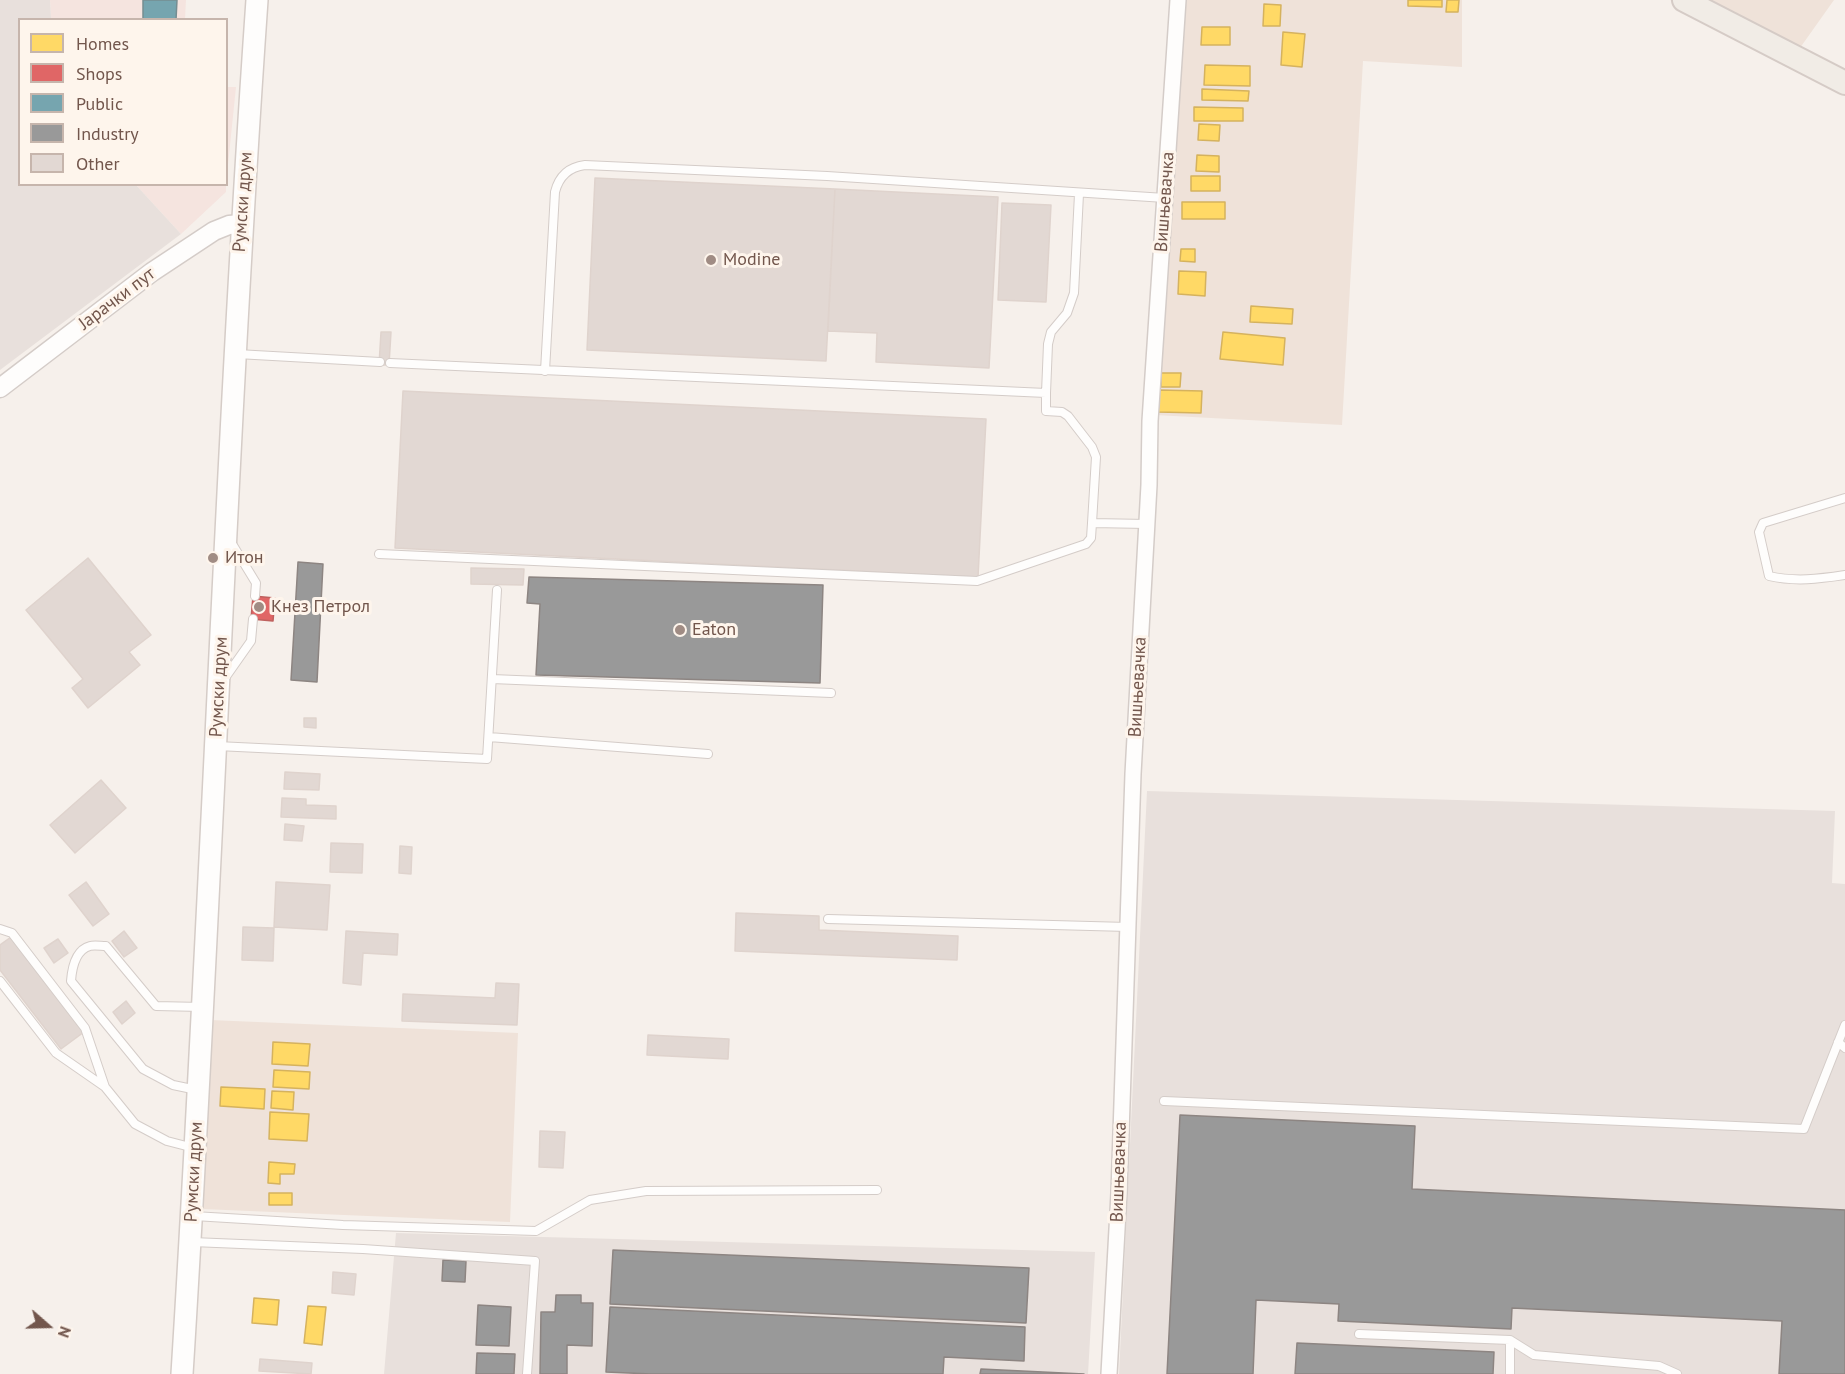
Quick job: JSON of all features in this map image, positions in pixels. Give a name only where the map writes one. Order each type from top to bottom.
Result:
[{"type":"main road","name":"Румски друм","points":[[182,1374],[220,686],[241,224],[257,0]]},
{"type":"main road","points":[[1684,0],[1845,83]]},
{"type":"street","name":"Вишњевачка","points":[[1109,1374],[1119,1194],[1133,774],[1147,524],[1150,421],[1178,0]]},
{"type":"street","name":"Јарачки пут","points":[[0,388],[152,272],[214,231],[229,225],[241,224]]},
{"type":"lane","points":[[544,371],[555,192],[565,172],[578,166],[827,176],[1165,198]]},
{"type":"lane","points":[[380,554],[976,581],[1086,544],[1091,538],[1096,457],[1092,447],[1068,416],[1062,412],[1046,411],[1047,344],[1051,332],[1067,313],[1074,293],[1079,194]]},
{"type":"lane","points":[[236,354],[380,362]]},
{"type":"lane","points":[[390,363],[1046,393]]},
{"type":"lane","points":[[1845,498],[1763,524],[1759,532],[1769,576],[1781,579],[1810,580],[1845,575]]},
{"type":"lane","points":[[1092,523],[1147,524]]},
{"type":"lane","points":[[226,533],[256,583],[255,596]]},
{"type":"lane","points":[[216,746],[487,759],[497,590]]},
{"type":"lane","points":[[220,686],[251,641],[253,619]]},
{"type":"lane","points":[[492,679],[831,693]]},
{"type":"lane","points":[[489,737],[708,754]]},
{"type":"lane","points":[[828,920],[1128,927]]},
{"type":"lane","points":[[0,929],[12,933],[85,1028],[105,1087]]},
{"type":"lane","points":[[198,1090],[173,1085],[143,1069],[71,981],[72,966],[79,954],[89,946],[106,946],[156,1006],[202,1007]]},
{"type":"lane","points":[[0,981],[56,1053],[105,1087],[135,1124],[167,1141],[196,1148]]},
{"type":"lane","points":[[1164,1101],[1804,1130],[1845,1025]]},
{"type":"lane","points":[[1838,1042],[1845,1048]]},
{"type":"lane","points":[[192,1216],[343,1225],[536,1231],[590,1200],[646,1191],[877,1190]]},
{"type":"lane","points":[[191,1242],[363,1249],[535,1262],[527,1374]]},
{"type":"lane","points":[[1359,1334],[1510,1340],[1534,1355],[1659,1365],[1677,1374]]},
{"type":"lane","points":[[1510,1340],[1510,1374]]},
{"type":"shaded area","points":[[0,0],[50,0],[51,18],[18,18],[18,186],[137,186],[181,234],[0,370]]},
{"type":"shaded area","points":[[50,0],[186,0],[185,18],[51,18]]},
{"type":"shaded area","points":[[1182,0],[1462,0],[1462,67],[1363,61],[1342,425],[1155,415]]},
{"type":"shaded area","points":[[1670,0],[1834,0],[1790,62]]},
{"type":"shaded area","points":[[228,87],[236,87],[228,165]]},
{"type":"shaded area","points":[[137,186],[226,186],[226,192],[181,234]]},
{"type":"shaded area","points":[[1147,791],[1835,811],[1832,883],[1845,884],[1845,1374],[1119,1374]]},
{"type":"shaded area","points":[[210,1020],[518,1033],[510,1222],[202,1209]]},
{"type":"shaded area","points":[[396,1233],[1095,1252],[1088,1374],[384,1374]]},
{"type":"building: Homes","points":[[1408,0],[1442,0],[1442,7],[1408,6]]},
{"type":"building: Homes","points":[[1447,0],[1459,0],[1458,12],[1446,12]]},
{"type":"building: Homes","points":[[1264,4],[1281,5],[1280,26],[1263,26]]},
{"type":"building: Homes","points":[[1202,27],[1230,27],[1230,45],[1201,45]]},
{"type":"building: Homes","points":[[1283,32],[1305,34],[1302,67],[1281,65]]},
{"type":"building: Homes","points":[[1205,65],[1250,66],[1250,86],[1204,85]]},
{"type":"building: Homes","points":[[1202,89],[1249,91],[1248,101],[1202,100]]},
{"type":"building: Homes","points":[[1194,107],[1243,108],[1243,121],[1194,121]]},
{"type":"building: Homes","points":[[1199,124],[1220,125],[1219,141],[1198,140]]},
{"type":"building: Homes","points":[[1197,155],[1219,156],[1219,172],[1196,171]]},
{"type":"building: Homes","points":[[1191,176],[1220,176],[1220,191],[1191,191]]},
{"type":"building: Homes","points":[[1182,202],[1225,202],[1225,219],[1182,219]]},
{"type":"building: Homes","points":[[1181,249],[1195,249],[1195,262],[1180,261]]},
{"type":"building: Homes","points":[[1179,271],[1206,272],[1205,296],[1178,294]]},
{"type":"building: Homes","points":[[1251,306],[1293,309],[1292,324],[1250,322]]},
{"type":"building: Homes","points":[[1223,332],[1285,338],[1283,365],[1220,359]]},
{"type":"building: Homes","points":[[1161,373],[1181,373],[1180,387],[1161,387]]},
{"type":"building: Homes","points":[[1159,390],[1202,391],[1201,413],[1158,412]]},
{"type":"building: Homes","points":[[273,1042],[310,1044],[308,1066],[272,1064]]},
{"type":"building: Homes","points":[[274,1070],[310,1072],[309,1089],[273,1087]]},
{"type":"building: Homes","points":[[221,1087],[265,1089],[264,1109],[220,1106]]},
{"type":"building: Homes","points":[[272,1091],[294,1092],[293,1110],[271,1108]]},
{"type":"building: Homes","points":[[270,1112],[309,1114],[307,1141],[269,1139]]},
{"type":"building: Homes","points":[[269,1162],[295,1164],[294,1174],[280,1174],[280,1184],[268,1183]]},
{"type":"building: Homes","points":[[269,1193],[292,1193],[292,1205],[269,1205]]},
{"type":"building: Homes","points":[[254,1298],[279,1300],[277,1325],[252,1323]]},
{"type":"building: Homes","points":[[308,1306],[326,1307],[322,1345],[304,1343]]},
{"type":"building: Shops","points":[[253,596],[275,598],[273,621],[251,619]]},
{"type":"building: Public","points":[[143,0],[177,0],[176,18],[143,18]]},
{"type":"building: Industry","points":[[298,562],[323,564],[317,682],[291,680]]},
{"type":"building: Industry","name":"Eaton","points":[[529,577],[823,585],[820,683],[536,675],[540,604],[527,603]]},
{"type":"building: Industry","points":[[1180,1115],[1415,1126],[1412,1189],[1845,1210],[1845,1374],[1779,1374],[1782,1321],[1512,1308],[1511,1329],[1338,1321],[1339,1304],[1256,1300],[1253,1374],[1167,1374]]},
{"type":"building: Industry","points":[[613,1250],[1029,1268],[1026,1323],[610,1304]]},
{"type":"building: Industry","points":[[443,1260],[466,1261],[465,1282],[442,1281]]},
{"type":"building: Industry","points":[[556,1295],[581,1295],[581,1303],[593,1303],[592,1346],[567,1345],[567,1374],[540,1374],[541,1312],[555,1312]]},
{"type":"building: Industry","points":[[478,1305],[511,1307],[509,1346],[476,1345]]},
{"type":"building: Industry","points":[[610,1307],[1025,1327],[1024,1361],[944,1357],[943,1374],[606,1372]]},
{"type":"building: Industry","points":[[1297,1343],[1494,1352],[1493,1374],[1295,1374]]},
{"type":"building: Industry","points":[[477,1353],[515,1354],[514,1374],[476,1374]]},
{"type":"building: Industry","points":[[981,1369],[1084,1374],[980,1374]]},
{"type":"building: Other","name":"Modine","points":[[595,178],[835,189],[826,361],[587,350]]},
{"type":"building: Other","points":[[835,189],[998,197],[989,368],[876,362],[877,333],[828,331]]},
{"type":"building: Other","points":[[1002,203],[1051,205],[1046,302],[998,300]]},
{"type":"building: Other","points":[[381,332],[391,332],[389,365],[379,365]]},
{"type":"building: Other","points":[[403,391],[986,419],[978,577],[395,548]]},
{"type":"building: Other","points":[[88,558],[151,635],[129,652],[140,665],[88,708],[72,688],[83,679],[26,610]]},
{"type":"building: Other","points":[[471,568],[524,569],[523,585],[471,584]]},
{"type":"building: Other","points":[[304,718],[316,718],[316,728],[304,727]]},
{"type":"building: Other","points":[[285,772],[320,774],[319,790],[284,789]]},
{"type":"building: Other","points":[[101,780],[126,808],[75,853],[50,825]]},
{"type":"building: Other","points":[[282,798],[306,799],[306,805],[336,806],[336,819],[281,817]]},
{"type":"building: Other","points":[[285,824],[304,826],[302,841],[284,840]]},
{"type":"building: Other","points":[[331,843],[363,844],[362,873],[330,872]]},
{"type":"building: Other","points":[[400,846],[412,847],[411,874],[399,873]]},
{"type":"building: Other","points":[[86,882],[109,914],[93,926],[69,895]]},
{"type":"building: Other","points":[[276,882],[330,885],[327,930],[274,927]]},
{"type":"building: Other","points":[[736,913],[819,916],[819,930],[958,936],[957,960],[735,951]]},
{"type":"building: Other","points":[[243,927],[274,928],[273,961],[242,960]]},
{"type":"building: Other","points":[[124,931],[137,948],[124,957],[112,941]]},
{"type":"building: Other","points":[[346,931],[398,934],[397,955],[363,953],[361,985],[343,983]]},
{"type":"building: Other","points":[[11,937],[84,1032],[61,1049],[0,970],[0,945]]},
{"type":"building: Other","points":[[58,939],[68,953],[54,963],[44,948]]},
{"type":"building: Other","points":[[496,983],[519,984],[517,1025],[402,1021],[403,994],[495,998]]},
{"type":"building: Other","points":[[126,1001],[135,1013],[122,1024],[113,1012]]},
{"type":"building: Other","points":[[648,1035],[729,1039],[728,1059],[647,1055]]},
{"type":"building: Other","points":[[540,1131],[565,1132],[563,1168],[539,1167]]},
{"type":"building: Other","points":[[333,1272],[356,1274],[354,1295],[332,1293]]},
{"type":"building: Other","points":[[260,1359],[312,1363],[311,1374],[259,1371]]},
{"type":"place","name":"Modine","points":[[711,260]]},
{"type":"place","name":"Итон","points":[[213,558]]},
{"type":"place","name":"Кнез Петрол","points":[[259,607]]},
{"type":"place","name":"Eaton","points":[[680,630]]}]
